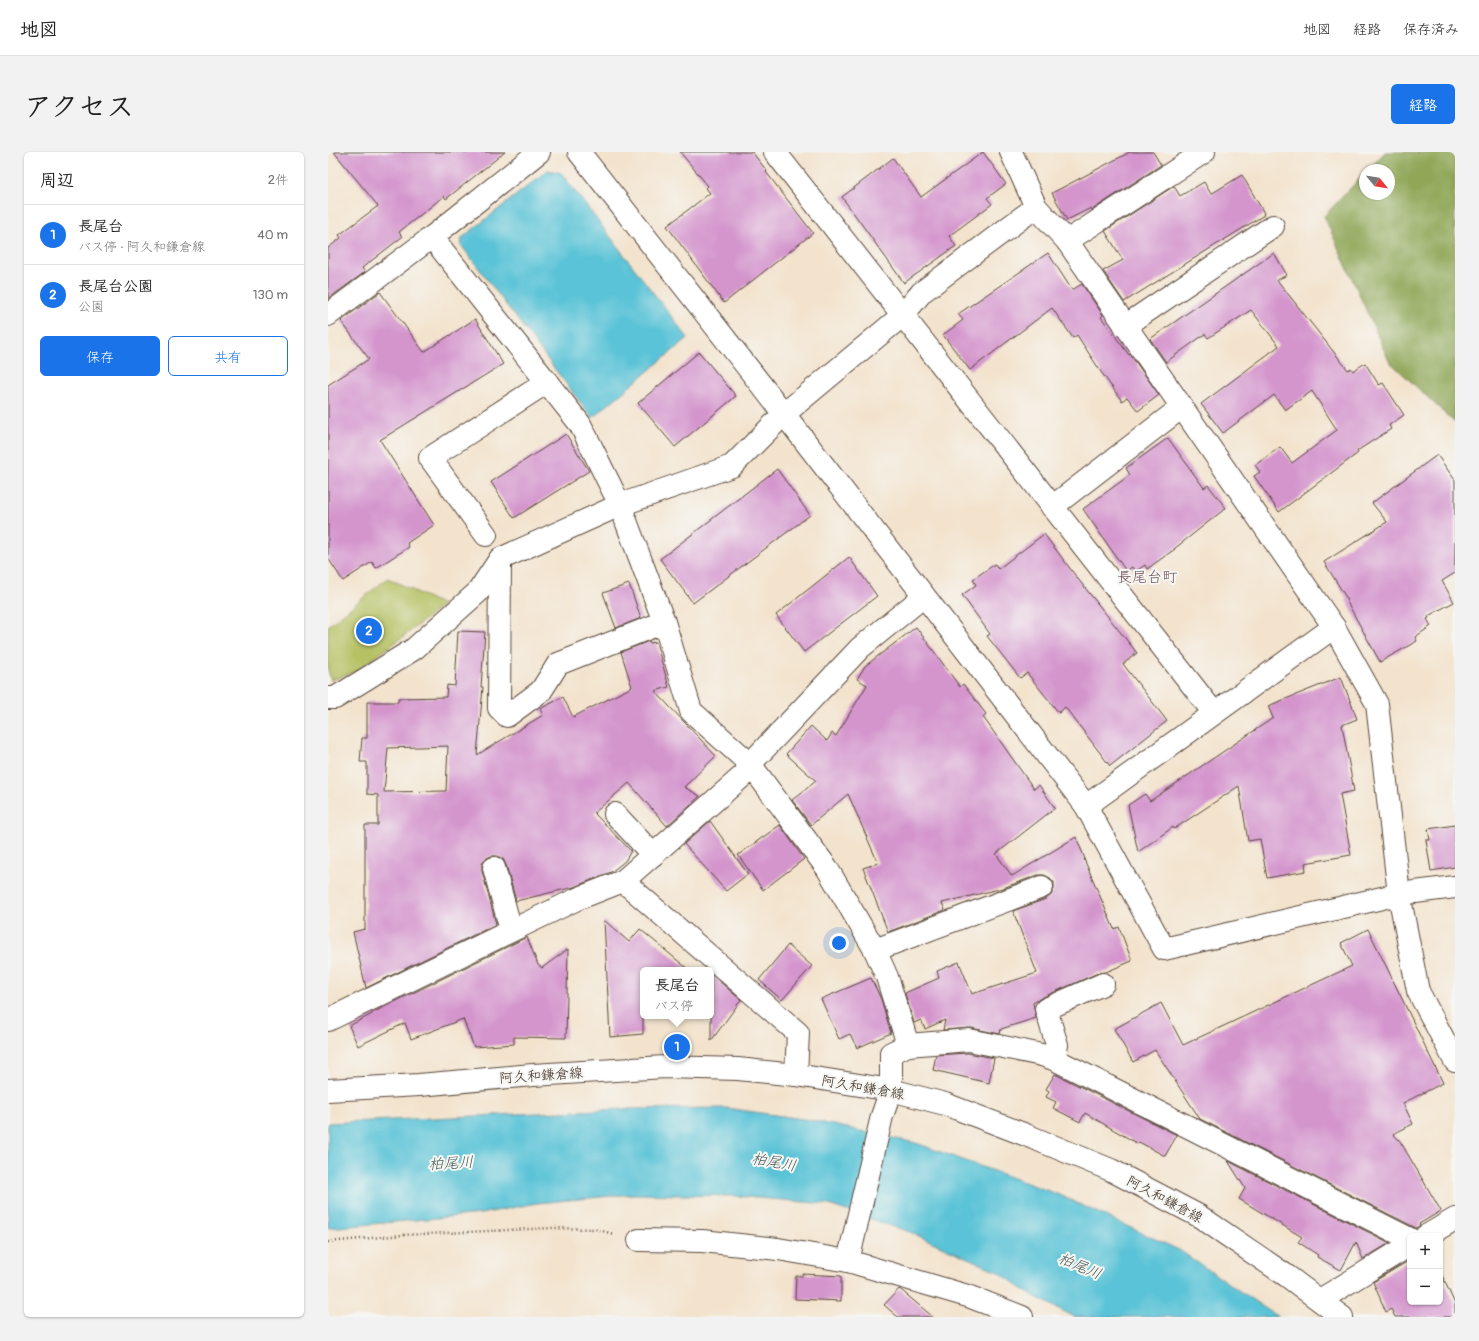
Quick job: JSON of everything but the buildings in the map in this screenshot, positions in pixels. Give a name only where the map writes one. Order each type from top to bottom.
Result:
[{"type":"street","points":[[328,315],[432,237],[539,152]]},
{"type":"street","points":[[579,152],[784,414],[1086,806],[1164,950],[1399,894],[1455,887]]},
{"type":"street","points":[[775,152],[1214,713]]},
{"type":"street","points":[[1011,152],[1036,207],[1067,241],[1334,627],[1377,704],[1399,894],[1418,991],[1455,1061]]},
{"type":"street","points":[[1067,241],[1204,152]]},
{"type":"street","points":[[328,698],[335,698],[414,649],[478,592],[500,559],[620,505],[732,466],[784,414],[903,315],[922,292],[1036,207]]},
{"type":"street","points":[[1125,326],[1272,226]]},
{"type":"street","points":[[432,237],[580,424],[620,505],[664,622],[691,711],[750,764],[827,868],[875,950],[887,978],[908,1046]]},
{"type":"street","points":[[486,535],[430,458],[547,382]]},
{"type":"street","points":[[1052,507],[1182,407]]},
{"type":"street","points":[[500,559],[499,708],[507,716],[541,691],[558,664],[664,622]]},
{"type":"street","points":[[328,1020],[511,930],[577,899],[623,881],[744,774],[750,764],[860,648],[924,596]]},
{"type":"street","points":[[1086,806],[1334,627]]},
{"type":"street","points":[[616,814],[653,855]]},
{"type":"street","points":[[494,868],[511,930]]},
{"type":"street","points":[[623,881],[798,1033],[796,1075]]},
{"type":"street","points":[[875,950],[1042,887]]},
{"type":"street","points":[[1054,1059],[1058,1045],[1046,1009],[1103,984]]},
{"type":"street","points":[[849,1257],[882,1116],[891,1090],[891,1053],[908,1046],[969,1040],[1054,1059],[1407,1237]]},
{"type":"street","name":"阿久和鎌倉線","points":[[328,1090],[419,1085],[533,1075],[664,1067],[738,1069],[796,1075],[891,1090],[945,1104],[1111,1170],[1199,1216],[1281,1271],[1342,1317]]},
{"type":"street","points":[[1431,1233],[1455,1220]]},
{"type":"street","points":[[639,1240],[709,1242],[849,1257],[903,1276],[971,1297],[1022,1317]]},
{"type":"street","points":[[1320,1300],[1407,1247]]},
{"type":"path","points":[[328,1242],[403,1235],[552,1228],[595,1229],[639,1240]]},
{"type":"green space","points":[[1385,152],[1455,152],[1455,423],[1389,361],[1324,216],[1359,179],[1359,200],[1395,200],[1395,164],[1374,164]]},
{"type":"green space","points":[[388,578],[443,605],[355,672],[331,680],[328,669],[328,626]]},
{"type":"water","points":[[548,170],[561,173],[688,338],[592,418],[461,245],[462,238]]},
{"type":"water","name":"柏尾川","points":[[726,1108],[810,1120],[916,1143],[1057,1194],[1179,1250],[1278,1317],[1075,1317],[1028,1293],[999,1272],[910,1232],[826,1204],[736,1196],[633,1194],[537,1203],[481,1214],[328,1228],[328,1123],[622,1109]]},
{"type":"place","name":"長尾台公園","points":[[369,631]]},
{"type":"place","name":"長尾台","points":[[677,1047]]},
{"type":"district","name":"長尾台町","points":[[1147,577]]}]
